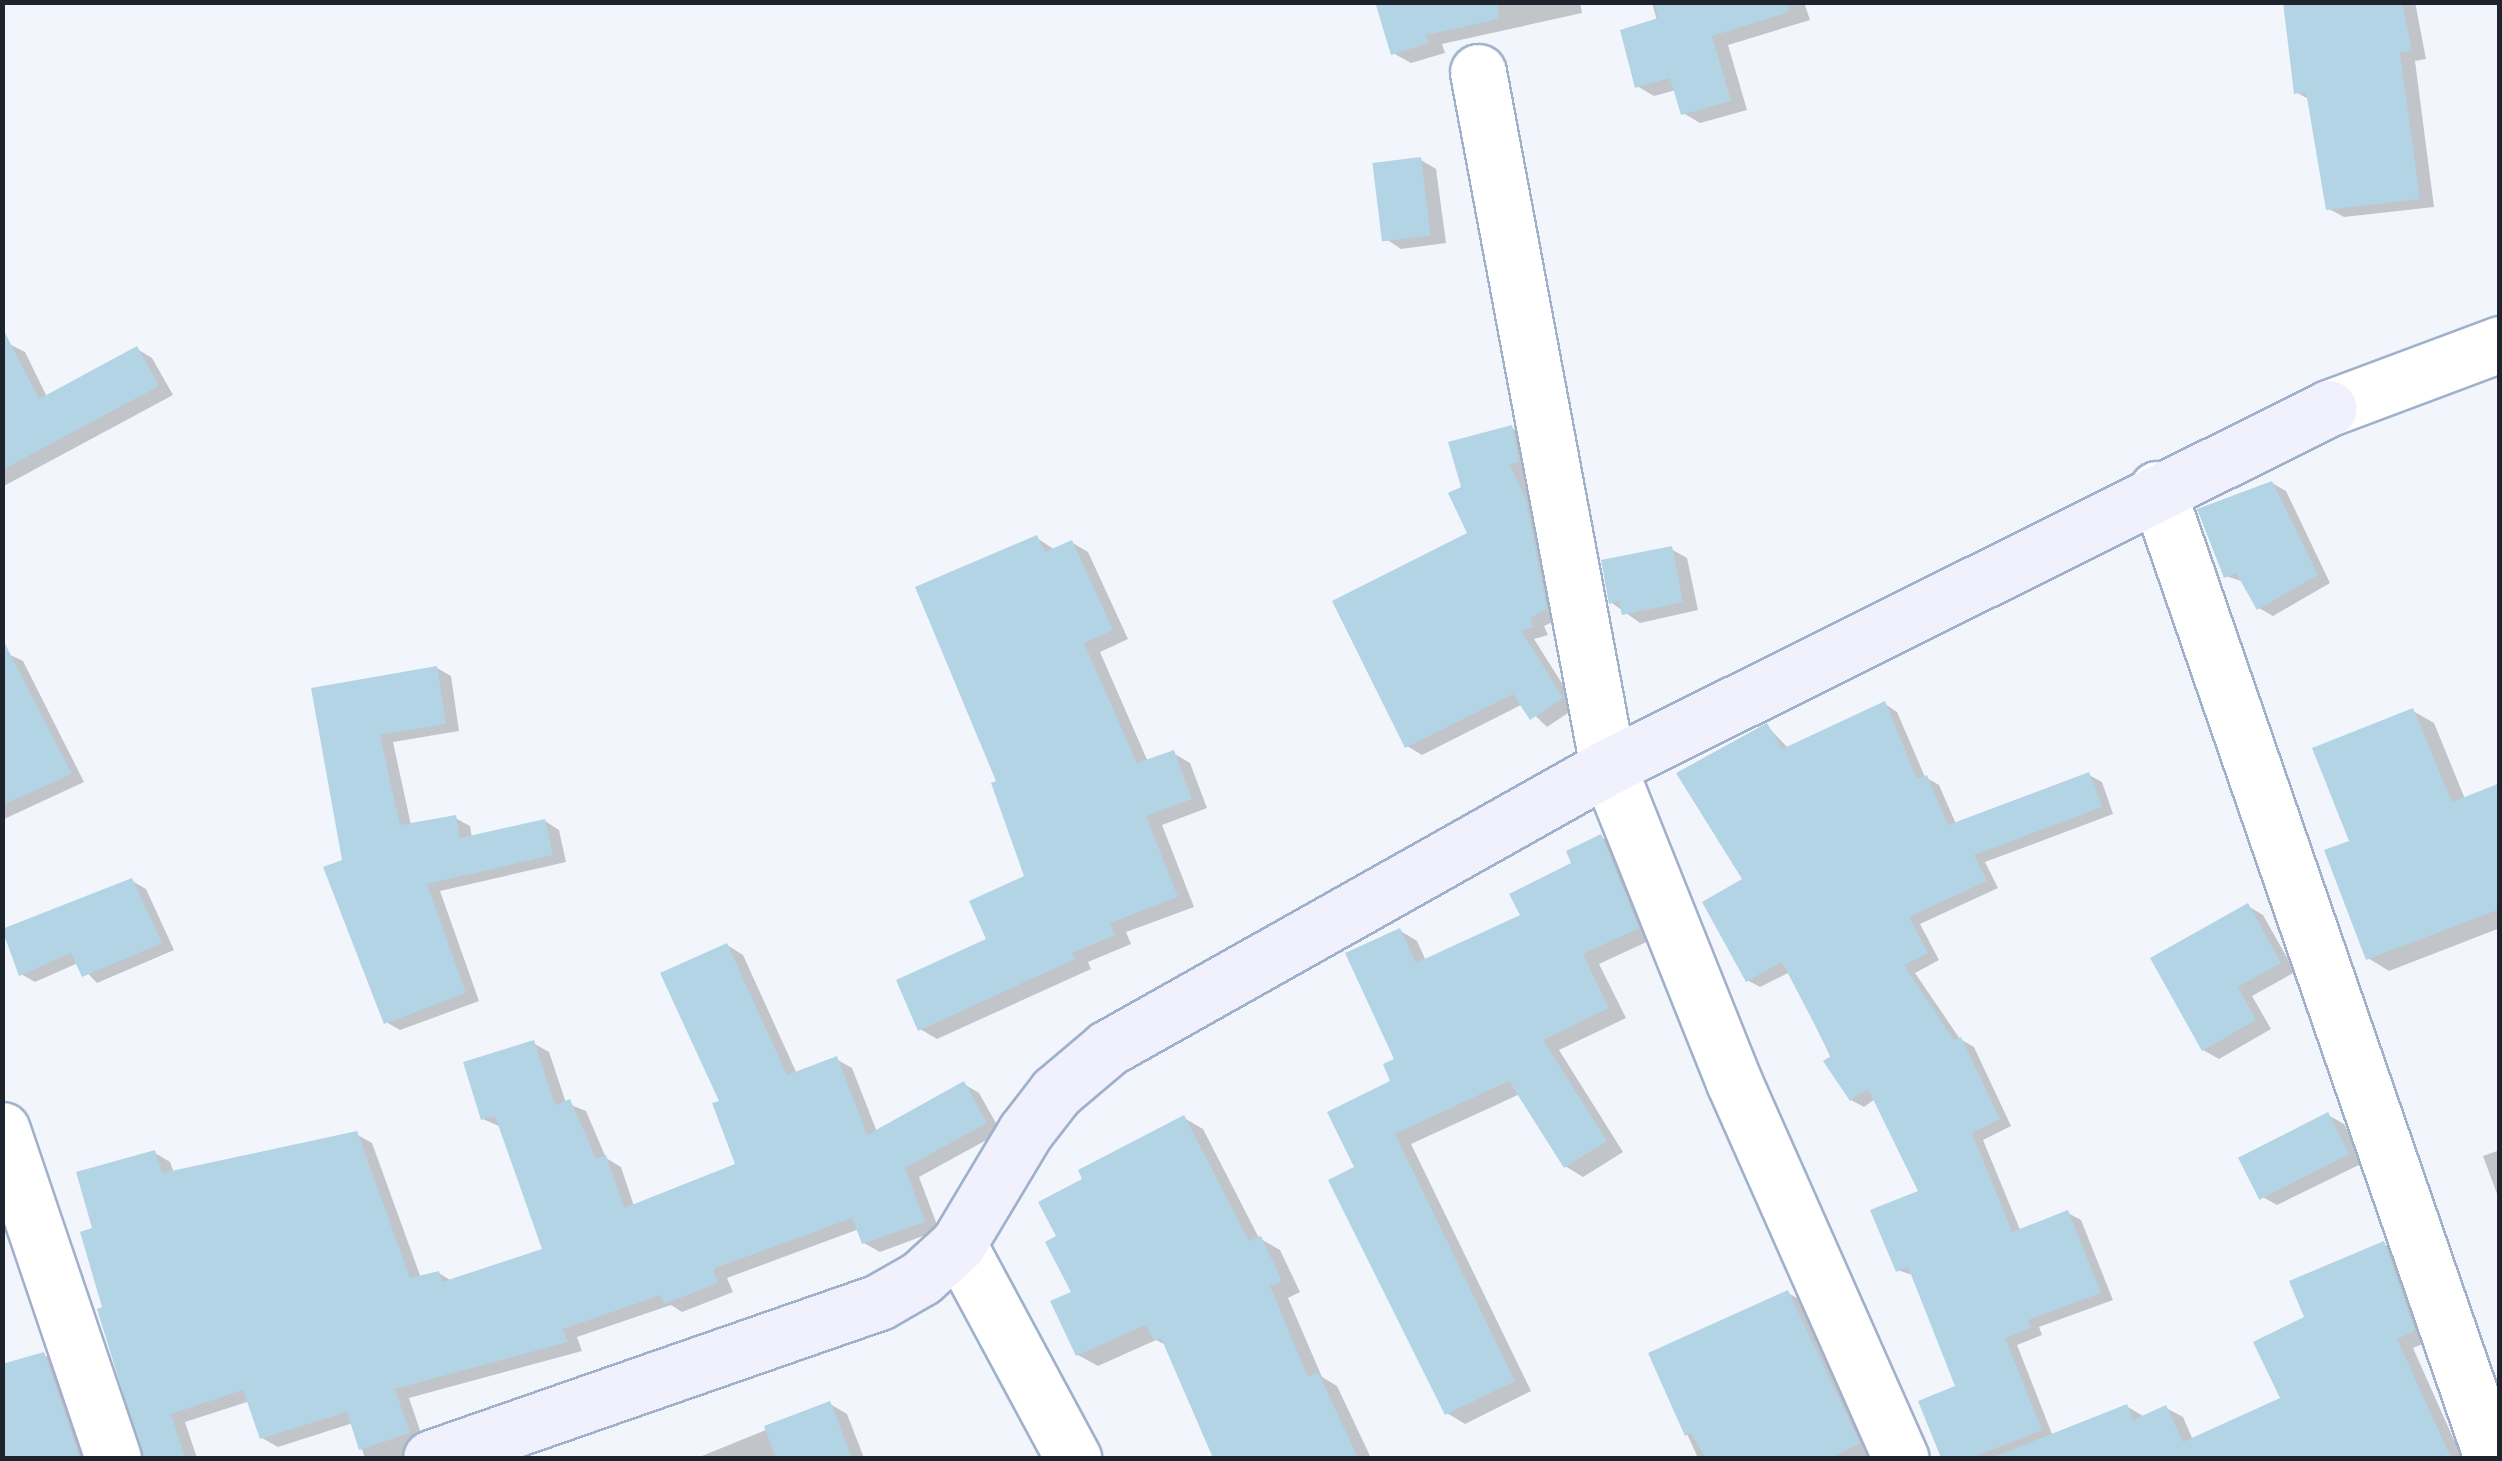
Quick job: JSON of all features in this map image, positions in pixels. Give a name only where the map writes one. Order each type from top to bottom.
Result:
[{"type":"street","points":[[1478,72],[1514,242],[1544,441],[1608,767],[1734,1082],[1901,1458]]},
{"type":"street","points":[[431,1458],[879,1302],[921,1278],[958,1244],[1046,1106],[1108,1048],[1608,767],[2157,489],[2330,408],[2500,344]]},
{"type":"street","points":[[2157,489],[2492,1458]]},
{"type":"street","points":[[2,1130],[113,1458]]},
{"type":"street","points":[[958,1244],[1073,1458]]},
{"type":"building","points":[[1375,2],[1497,2],[1499,19],[1426,35],[1429,43],[1391,55]]},
{"type":"building","points":[[1654,2],[1787,2],[1789,12],[1712,36],[1731,101],[1681,115],[1670,78],[1635,88],[1620,30],[1658,18]]},
{"type":"building","points":[[2283,2],[2402,2],[2412,51],[2400,53],[2420,199],[2326,210],[2306,92],[2294,94]]},
{"type":"building","points":[[1421,157],[1431,235],[1382,241],[1372,163]]},
{"type":"building","points":[[2,327],[39,399],[137,346],[159,386],[2,470]]},
{"type":"building","points":[[1512,425],[1519,462],[1510,464],[1526,500],[1547,609],[1530,618],[1534,627],[1521,630],[1563,698],[1530,720],[1513,694],[1405,748],[1332,601],[1467,533],[1448,493],[1461,487],[1448,442]]},
{"type":"building","points":[[2272,481],[2318,575],[2257,610],[2236,573],[2224,578],[2197,509]]},
{"type":"building","points":[[1037,535],[1045,552],[1072,540],[1113,630],[1084,643],[1137,763],[1174,750],[1192,799],[1146,816],[1178,897],[1110,923],[1115,935],[1072,953],[1075,959],[918,1031],[896,980],[986,939],[969,901],[1024,876],[991,783],[996,781],[915,587]]},
{"type":"building","points":[[1672,546],[1683,602],[1622,615],[1619,601],[1609,604],[1601,560]]},
{"type":"building","points":[[2,638],[72,774],[2,805]]},
{"type":"building","points":[[437,666],[446,724],[380,735],[400,825],[456,815],[460,838],[545,819],[553,855],[427,884],[466,993],[384,1024],[323,867],[342,860],[311,688]]},
{"type":"building","points":[[1885,701],[1917,779],[1927,775],[1948,825],[2089,772],[2102,807],[1974,855],[1987,881],[1909,917],[1928,953],[1904,965],[1954,1040],[1961,1037],[2000,1119],[1972,1133],[2012,1232],[2068,1210],[2101,1293],[2028,1320],[2031,1328],[2005,1338],[2042,1430],[1971,1458],[1941,1458],[1918,1401],[1955,1386],[1908,1267],[1896,1272],[1870,1210],[1918,1191],[1868,1089],[1850,1101],[1823,1061],[1831,1056],[1782,962],[1746,982],[1702,902],[1742,879],[1676,773],[1767,723],[1782,749]]},
{"type":"building","points":[[2413,708],[2452,802],[2500,783],[2500,909],[2366,960],[2324,850],[2349,841],[2312,748]]},
{"type":"building","points":[[1601,834],[1639,928],[1583,954],[1609,1008],[1543,1040],[1607,1141],[1564,1168],[1509,1081],[1395,1134],[1515,1381],[1445,1415],[1328,1180],[1354,1167],[1327,1112],[1390,1081],[1383,1064],[1394,1059],[1345,953],[1400,928],[1416,963],[1520,915],[1509,894],[1571,863],[1566,851]]},
{"type":"building","points":[[132,878],[162,943],[82,977],[71,953],[19,976],[2,929]]},
{"type":"building","points":[[2248,903],[2281,963],[2238,987],[2256,1020],[2202,1051],[2150,958]]},
{"type":"building","points":[[727,943],[787,1075],[837,1056],[867,1135],[964,1081],[987,1123],[905,1168],[925,1222],[862,1244],[852,1218],[713,1269],[718,1283],[664,1304],[661,1295],[563,1329],[568,1342],[395,1389],[410,1433],[359,1450],[347,1412],[260,1439],[243,1390],[171,1414],[185,1458],[143,1458],[97,1309],[102,1307],[80,1232],[92,1228],[76,1172],[155,1150],[162,1173],[357,1131],[410,1278],[439,1271],[442,1282],[542,1249],[495,1116],[481,1120],[463,1062],[534,1040],[555,1105],[570,1099],[596,1159],[606,1155],[624,1208],[735,1164],[712,1103],[719,1101],[660,973]]},
{"type":"building","points":[[2328,1112],[2349,1154],[2259,1200],[2238,1158]]},
{"type":"building","points":[[1184,1115],[1249,1241],[1261,1236],[1282,1281],[1270,1286],[1308,1377],[1318,1372],[1358,1458],[1213,1458],[1161,1338],[1154,1341],[1146,1325],[1076,1356],[1050,1301],[1071,1292],[1045,1242],[1056,1236],[1038,1202],[1082,1179],[1078,1170]]},
{"type":"building","points":[[2384,1241],[2415,1331],[2397,1339],[2451,1458],[1991,1458],[2127,1404],[2133,1420],[2166,1405],[2183,1442],[2280,1398],[2253,1342],[2304,1317],[2289,1281]]},
{"type":"building","points":[[1788,1290],[1860,1443],[1831,1458],[1705,1458],[1691,1433],[1685,1436],[1648,1353]]},
{"type":"building","points":[[44,1352],[80,1458],[2,1458],[2,1364]]},
{"type":"building","points":[[830,1401],[852,1458],[776,1458],[764,1426]]}]
